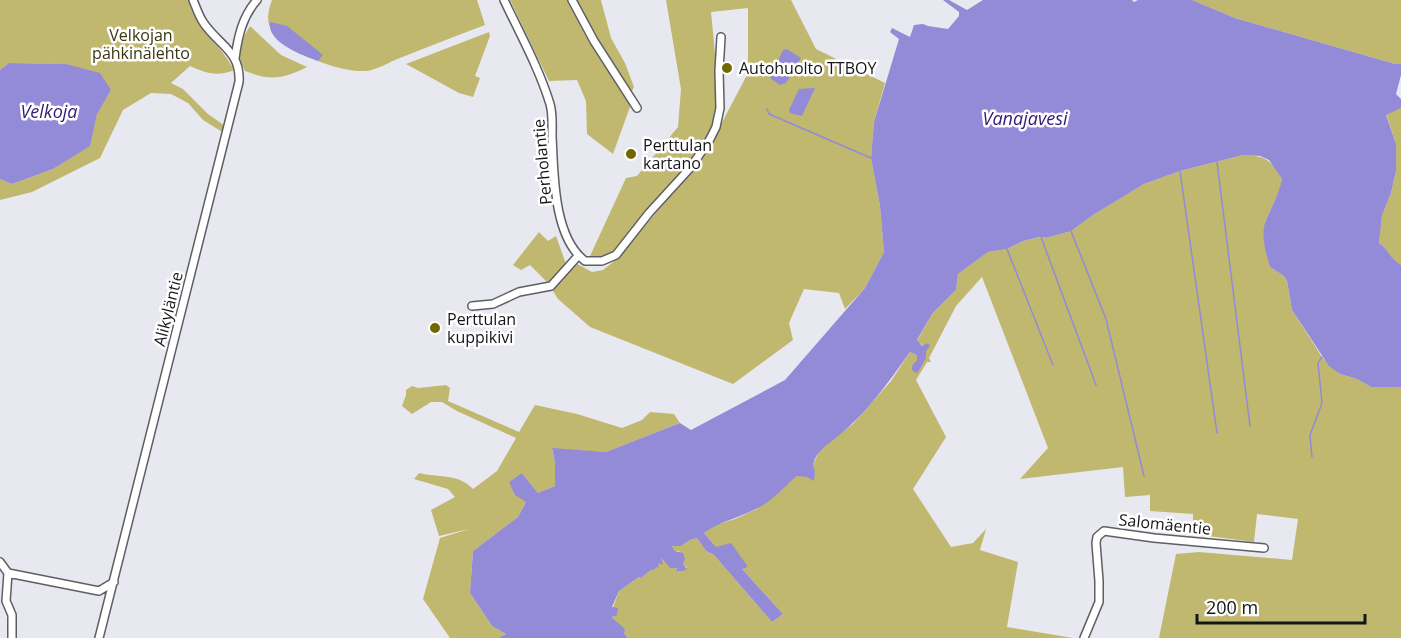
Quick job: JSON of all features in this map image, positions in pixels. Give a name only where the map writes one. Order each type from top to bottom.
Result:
[{"type":"street","points":[[193,0],[202,21],[235,59]]},
{"type":"street","points":[[221,42],[233,38],[238,33],[249,10],[257,0]]},
{"type":"street","name":"Perholantie","points":[[504,0],[551,107],[556,194],[563,228],[578,255]]},
{"type":"street","points":[[572,0],[594,41],[637,108]]},
{"type":"street","name":"Alikyläntie","points":[[99,638],[239,82],[238,64],[235,59],[238,33]]},
{"type":"street","points":[[472,306],[493,304],[519,292],[542,289],[551,285],[578,255],[585,261],[609,259],[623,248],[649,213],[691,167],[716,127],[720,108],[721,37]]},
{"type":"street","name":"Salomäentie","points":[[1084,638],[1099,602],[1096,543],[1097,537],[1104,531],[1264,548]]},
{"type":"street","points":[[0,562],[8,573],[99,591],[114,582]]},
{"type":"street","points":[[8,573],[6,601],[12,615],[12,638]]},
{"type":"green space","name":"Velkojan pähkinälehto","points":[[0,0],[189,0],[203,28],[223,52],[234,70],[212,73],[190,66],[171,83],[183,89],[208,114],[225,126],[224,133],[203,120],[188,103],[171,94],[151,93],[123,110],[100,158],[32,192],[0,200],[0,179],[12,184],[53,169],[89,146],[97,113],[111,90],[66,64],[9,63],[0,70]]},
{"type":"green space","points":[[272,0],[477,0],[485,25],[376,69],[355,71],[335,67],[295,51],[276,37],[268,20]]},
{"type":"green space","points":[[510,0],[568,0],[586,35],[631,104],[613,154],[587,134],[586,101],[577,80],[549,81]]},
{"type":"green space","points":[[575,0],[601,0],[611,38],[625,63],[634,87],[631,93],[606,55]]},
{"type":"green space","points":[[666,0],[791,0],[816,49],[885,83],[874,122],[871,158],[880,206],[884,252],[865,288],[845,309],[839,293],[804,289],[789,323],[793,340],[733,384],[590,327],[558,299],[548,283],[530,265],[521,270],[513,265],[539,232],[548,241],[556,236],[566,264],[570,260],[592,272],[603,270],[617,259],[706,153],[748,73],[748,8],[711,12],[719,95],[716,119],[691,163],[635,225],[621,247],[603,257],[590,256],[626,178],[637,176],[678,127],[681,89]]},
{"type":"green space","points":[[1192,0],[1401,0],[1401,64],[1235,18]]},
{"type":"green space","points":[[250,26],[281,55],[307,67],[277,77],[245,71],[239,53],[243,38]]},
{"type":"green space","points":[[489,32],[490,36],[475,76],[480,78],[473,97],[459,93],[406,64]]},
{"type":"green space","points":[[1401,106],[1401,265],[1379,243],[1382,214],[1391,193],[1396,171],[1396,144],[1386,114]]},
{"type":"green space","points":[[1243,155],[1257,156],[1267,160],[1282,179],[1280,189],[1265,222],[1270,267],[1284,276],[1287,281],[1292,310],[1322,357],[1340,374],[1357,379],[1371,387],[1401,387],[1401,638],[1159,638],[1176,554],[1199,552],[1292,560],[1298,519],[1257,514],[1254,542],[1193,534],[1193,514],[1150,511],[1150,495],[1125,497],[1123,467],[1020,479],[1048,448],[982,277],[956,306],[929,358],[931,362],[927,362],[916,380],[946,437],[913,489],[951,547],[973,543],[986,529],[980,550],[1018,562],[1007,627],[1073,638],[628,638],[610,616],[619,591],[639,577],[641,578],[661,562],[661,556],[677,568],[676,571],[687,568],[683,564],[679,551],[675,551],[672,546],[681,546],[697,538],[706,551],[714,555],[772,622],[783,614],[741,568],[748,567],[716,547],[704,533],[715,525],[757,509],[797,476],[815,475],[813,465],[820,449],[853,424],[891,381],[910,352],[917,355],[915,363],[918,372],[923,346],[917,341],[932,314],[956,290],[958,274],[988,252],[1007,249],[1023,241],[1071,231],[1144,184],[1180,171]]},
{"type":"green space","points":[[446,385],[450,388],[448,401],[519,432],[535,405],[577,414],[622,428],[642,420],[650,412],[674,414],[680,423],[606,452],[552,449],[555,462],[555,486],[538,493],[522,473],[526,502],[518,517],[473,551],[470,593],[492,626],[506,634],[498,638],[450,638],[423,599],[440,538],[469,529],[439,536],[431,510],[455,497],[448,489],[414,479],[419,473],[455,478],[473,489],[497,471],[516,438],[442,402],[431,402],[412,414],[402,406],[406,390],[412,386],[418,388]]},
{"type":"water","name":"Vanajavesi","points":[[943,0],[949,0],[967,10],[983,0],[1132,0],[1134,2],[1138,0],[1192,0],[1235,18],[1401,64],[1401,75],[1396,94],[1401,99],[1401,108],[1386,115],[1396,144],[1396,171],[1391,193],[1382,215],[1379,243],[1401,265],[1401,387],[1371,387],[1357,379],[1340,374],[1329,366],[1292,310],[1287,281],[1284,276],[1270,267],[1264,244],[1264,226],[1282,179],[1269,160],[1260,156],[1243,155],[1180,171],[1144,184],[1071,231],[1023,241],[1007,249],[988,252],[958,274],[956,290],[932,314],[917,340],[922,346],[928,343],[930,346],[918,372],[912,370],[917,355],[910,352],[867,408],[848,428],[819,452],[813,465],[814,481],[807,477],[797,476],[762,506],[716,525],[704,533],[716,547],[731,543],[748,567],[742,569],[783,614],[772,622],[714,555],[706,551],[697,538],[681,546],[672,546],[675,551],[683,553],[685,559],[683,564],[687,569],[676,571],[677,568],[670,568],[661,557],[663,565],[659,563],[658,568],[639,577],[619,591],[612,607],[618,608],[617,615],[611,617],[625,629],[624,633],[628,638],[498,638],[506,634],[492,626],[470,593],[473,551],[518,517],[526,502],[515,495],[509,482],[522,473],[538,493],[555,486],[555,462],[552,448],[606,452],[680,423],[691,430],[785,380],[865,288],[884,252],[880,206],[871,158],[874,122],[899,39],[890,32],[892,28],[910,37],[914,25],[923,24],[948,29],[959,16],[959,12]]},
{"type":"water","points":[[270,22],[287,26],[323,55],[318,61],[287,47],[274,36]]},
{"type":"water","points":[[787,49],[801,58],[786,83],[780,85],[770,78],[783,50]]},
{"type":"water","name":"Velkoja","points":[[9,63],[66,64],[100,73],[111,90],[97,114],[90,146],[53,169],[12,184],[0,179],[0,70]]},
{"type":"water","points":[[815,88],[802,116],[790,113],[789,110],[799,89]]},
{"type":"waterway","points":[[767,109],[769,114],[871,158]]},
{"type":"waterway","points":[[1217,162],[1250,426]]},
{"type":"waterway","points":[[1180,171],[1217,433]]},
{"type":"waterway","points":[[1071,231],[1106,319],[1144,476]]},
{"type":"waterway","points":[[1041,237],[1096,385]]},
{"type":"waterway","points":[[1007,249],[1053,365]]},
{"type":"waterway","points":[[1312,457],[1310,435],[1322,403],[1318,363],[1322,357]]},
{"type":"place","name":"Autohuolto TTBOY","points":[[727,68]]},
{"type":"place","name":"Perttulan kartano","points":[[631,154]]},
{"type":"place","name":"Perttulan kuppikivi","points":[[435,328]]}]
